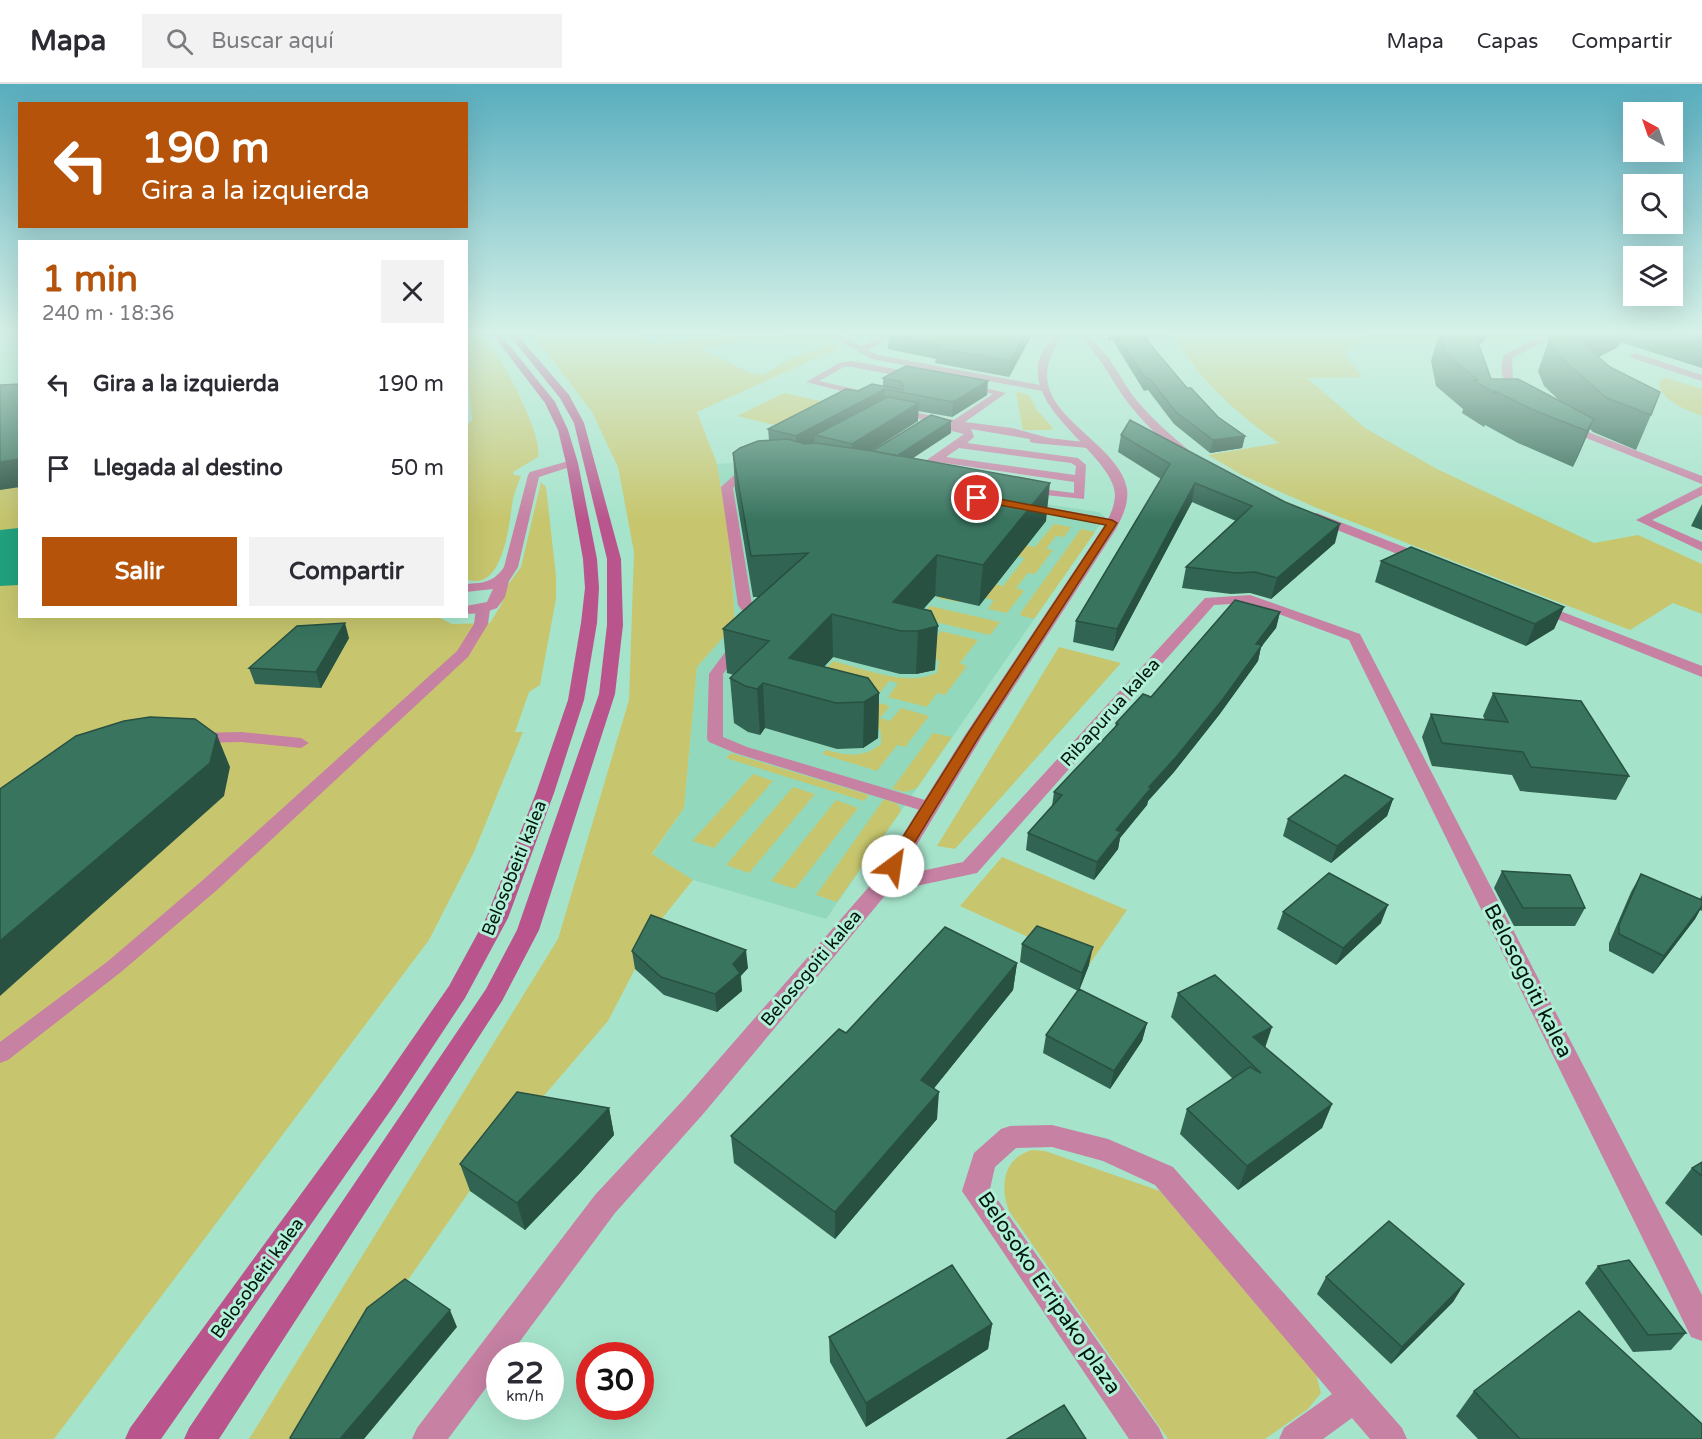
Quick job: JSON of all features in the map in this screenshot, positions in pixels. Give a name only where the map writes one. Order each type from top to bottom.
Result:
[{"type":"main road","name":"Belosobeiti kalea","points":[[141,1439],[386,1097],[457,992],[497,918],[545,793],[576,700],[592,588],[590,559],[572,463],[563,430],[544,394]]},
{"type":"main road","name":"Belosobeiti kalea","points":[[200,1439],[494,995],[528,930],[607,694],[615,625],[614,559],[579,423],[563,394]]},
{"type":"street","name":"Belosogoiti kalea","points":[[428,1439],[605,1204],[695,1105],[881,886],[929,807],[1111,526],[1122,504],[1119,480],[1102,458],[1066,423],[1052,406],[1047,394]]},
{"type":"street","points":[[1128,394],[1153,426],[1199,462]]},
{"type":"street","points":[[1520,394],[1533,405]]},
{"type":"street","points":[[1558,421],[1575,431],[1702,480]]},
{"type":"street","points":[[475,609],[492,605],[498,597],[502,581],[514,558],[531,480],[539,472],[572,463]]},
{"type":"street","points":[[1702,490],[1642,520],[1702,547]]},
{"type":"street","points":[[1306,512],[1439,566]]},
{"type":"street","points":[[468,588],[485,587],[502,581]]},
{"type":"street","name":"Ribapurua kalea","points":[[881,886],[970,868],[1210,601],[1250,598],[1355,637]]},
{"type":"street","points":[[1528,602],[1702,672]]},
{"type":"street","name":"Belosogoiti kalea","points":[[1355,637],[1702,1326]]},
{"type":"street","name":"Belosoko Erripako plaza","points":[[1148,1439],[976,1191],[983,1161],[1010,1137],[1052,1136],[1108,1151],[1164,1176],[1391,1439]]},
{"type":"street","points":[[1295,1439],[1355,1397]]},
{"type":"lane","points":[[863,394],[875,397]]},
{"type":"lane","points":[[957,423],[999,394]]},
{"type":"lane","points":[[898,401],[886,409],[926,423],[966,430],[969,433],[969,436],[957,445],[914,474],[937,477]]},
{"type":"lane","points":[[926,423],[957,423],[1000,436],[1088,445]]},
{"type":"lane","points":[[957,445],[1074,460],[1081,465],[1080,497],[1008,487]]},
{"type":"lane","points":[[936,459],[1080,479]]},
{"type":"lane","points":[[763,469],[744,474],[727,487],[745,605],[756,620],[716,674],[716,739],[741,750],[929,807]]},
{"type":"lane","points":[[1009,507],[1111,526]]},
{"type":"lane","points":[[0,1054],[114,967],[210,885],[463,654],[481,624],[475,609]]},
{"type":"lane","points":[[182,738],[241,738],[301,743]]},
{"type":"shaded area","points":[[470,394],[519,394],[530,419],[538,447],[538,457],[513,472],[514,475],[521,476],[513,499],[502,553],[497,566],[489,576],[479,581],[468,579],[468,424],[472,420]]},
{"type":"shaded area","points":[[578,394],[736,394],[697,412],[717,464],[729,533],[735,624],[697,667],[684,808],[652,854],[693,880],[660,921],[608,1021],[501,1146],[376,1326],[311,1439],[249,1439],[558,939],[629,700],[634,552],[618,467],[592,412]]},
{"type":"shaded area","points":[[781,394],[825,402],[779,426],[737,416]]},
{"type":"shaded area","points":[[1016,394],[1029,395],[1037,410],[1053,428],[1051,430],[1023,430]]},
{"type":"shaded area","points":[[1219,394],[1326,394],[1365,428],[1437,469],[1594,543],[1638,535],[1702,564],[1702,614],[1673,603],[1630,630],[1317,508],[1242,475],[1208,455],[1279,443]]},
{"type":"shaded area","points":[[1702,394],[1702,416],[1683,408],[1664,395]]},
{"type":"shaded area","points":[[18,398],[18,618],[440,618],[452,624],[490,623],[501,605],[507,586],[521,567],[541,482],[546,487],[556,576],[556,599],[540,685],[529,692],[515,732],[523,732],[474,852],[429,940],[54,1439],[0,1439],[0,400]]},
{"type":"shaded area","points":[[753,461],[1099,512],[1105,517],[826,919],[693,880],[652,855],[684,808],[697,667],[735,623],[729,533],[717,464]]},
{"type":"shaded area","points":[[1054,524],[1071,527],[1064,537],[1056,536],[1046,549],[1053,550],[1035,574],[1028,573],[1016,588],[1024,591],[1007,613],[988,609],[994,600],[966,594],[959,602],[937,598],[944,590],[918,568],[1003,586],[1025,558],[944,541],[953,531],[1035,547]]},
{"type":"shaded area","points":[[18,528],[18,585],[0,586],[0,530]]},
{"type":"shaded area","points":[[1081,529],[1095,532],[1034,619],[1019,615]]},
{"type":"shaded area","points":[[930,606],[1000,622],[990,635],[919,618]]},
{"type":"shaded area","points":[[941,631],[978,640],[960,663],[967,666],[945,695],[937,693],[927,707],[888,697],[898,683],[889,681],[879,694],[859,689],[825,670],[833,661],[899,677],[925,677],[937,673],[939,661],[924,652]]},
{"type":"shaded area","points":[[1059,647],[1121,663],[955,849],[937,846]]},
{"type":"shaded area","points":[[853,696],[890,706],[880,718],[890,721],[901,708],[929,716],[905,747],[897,745],[877,771],[822,754],[826,750],[841,754],[861,754],[881,744],[881,732]]},
{"type":"shaded area","points":[[933,733],[952,737],[917,788],[906,792],[892,789]]},
{"type":"shaded area","points":[[731,753],[869,795],[864,801],[726,758]]},
{"type":"shaded area","points":[[753,774],[773,781],[714,848],[692,841]]},
{"type":"shaded area","points":[[793,787],[815,794],[749,873],[726,865]]},
{"type":"shaded area","points":[[884,799],[898,804],[901,811],[837,902],[816,895]]},
{"type":"shaded area","points":[[836,800],[858,808],[795,889],[771,881]]},
{"type":"shaded area","points":[[1002,857],[1127,910],[1089,965],[960,906]]},
{"type":"shaded area","points":[[1032,1150],[1045,1151],[1160,1191],[1316,1374],[1321,1393],[1308,1409],[1265,1439],[1168,1439],[1009,1211],[1004,1192],[1006,1174],[1015,1159]]},
{"type":"building","points":[[0,394],[18,394],[18,459],[0,462]]},
{"type":"building","points":[[836,394],[875,394],[796,436],[768,429]]},
{"type":"building","points":[[912,394],[966,394],[953,402]]},
{"type":"building","points":[[1162,394],[1197,394],[1218,417],[1245,436],[1213,440],[1176,412]]},
{"type":"building","points":[[1501,394],[1547,394],[1594,419],[1587,431],[1531,409]]},
{"type":"building","points":[[1603,394],[1659,394],[1651,415]]},
{"type":"building","points":[[888,397],[919,403],[852,444],[815,435]]},
{"type":"building","points":[[931,415],[951,421],[897,456],[872,451]]},
{"type":"building","points":[[1130,420],[1285,502],[1340,524],[1277,578],[1255,572],[1236,573],[1186,567],[1252,506],[1195,483],[1117,629],[1076,621],[1170,464],[1121,435]]},
{"type":"building","points":[[787,439],[805,444],[815,443],[873,451],[1050,483],[983,565],[937,555],[893,602],[931,611],[938,626],[918,631],[901,631],[832,614],[789,658],[868,678],[879,693],[864,702],[836,703],[763,683],[757,689],[730,678],[769,641],[723,629],[808,553],[751,556],[733,453],[758,441]]},
{"type":"building","points":[[1411,547],[1564,607],[1535,624],[1381,561]]},
{"type":"building","points":[[1235,600],[1280,612],[1256,644],[1262,645],[1223,699],[1149,787],[1151,788],[1116,830],[1121,832],[1097,862],[1028,833],[1062,795],[1054,792],[1143,694],[1151,697]]},
{"type":"building","points":[[345,623],[316,672],[249,668],[297,626]]},
{"type":"building","points":[[1493,693],[1581,701],[1629,776],[1531,767],[1523,752],[1442,743],[1431,714],[1508,722]]},
{"type":"building","points":[[150,717],[195,719],[217,735],[210,763],[0,941],[0,789],[76,736],[124,721]]},
{"type":"building","points":[[1345,775],[1393,799],[1337,846],[1288,819]]},
{"type":"building","points":[[1502,871],[1570,875],[1585,908],[1523,908]]},
{"type":"building","points":[[1329,873],[1388,905],[1343,948],[1283,912]]},
{"type":"building","points":[[1641,874],[1702,900],[1702,906],[1664,956],[1619,934],[1619,925]]},
{"type":"building","points":[[651,915],[746,950],[733,964],[740,973],[715,994],[661,977],[632,951]]},
{"type":"building","points":[[1037,926],[1093,947],[1082,973],[1022,944]]},
{"type":"building","points":[[945,927],[1017,963],[921,1080],[939,1092],[835,1212],[731,1136],[839,1029],[846,1033]]},
{"type":"building","points":[[1215,975],[1272,1027],[1253,1037],[1332,1104],[1247,1166],[1187,1109],[1250,1067],[1261,1073],[1178,993]]},
{"type":"building","points":[[1079,989],[1147,1023],[1114,1071],[1046,1035]]},
{"type":"building","points":[[517,1092],[609,1108],[517,1203],[460,1164]]},
{"type":"building","points":[[1702,1162],[1702,1176],[1692,1168]]},
{"type":"building","points":[[1389,1221],[1464,1284],[1402,1347],[1326,1277]]},
{"type":"building","points":[[1629,1260],[1686,1333],[1648,1335],[1598,1266]]},
{"type":"building","points":[[952,1265],[992,1324],[866,1403],[829,1337]]},
{"type":"building","points":[[405,1279],[450,1310],[340,1439],[290,1438],[367,1308]]},
{"type":"building","points":[[1579,1311],[1702,1424],[1702,1439],[1520,1439],[1474,1391]]},
{"type":"building","points":[[1064,1405],[1086,1439],[1007,1439]]},
{"type":"route","points":[[893,866],[974,735],[1112,523],[977,498]]}]
